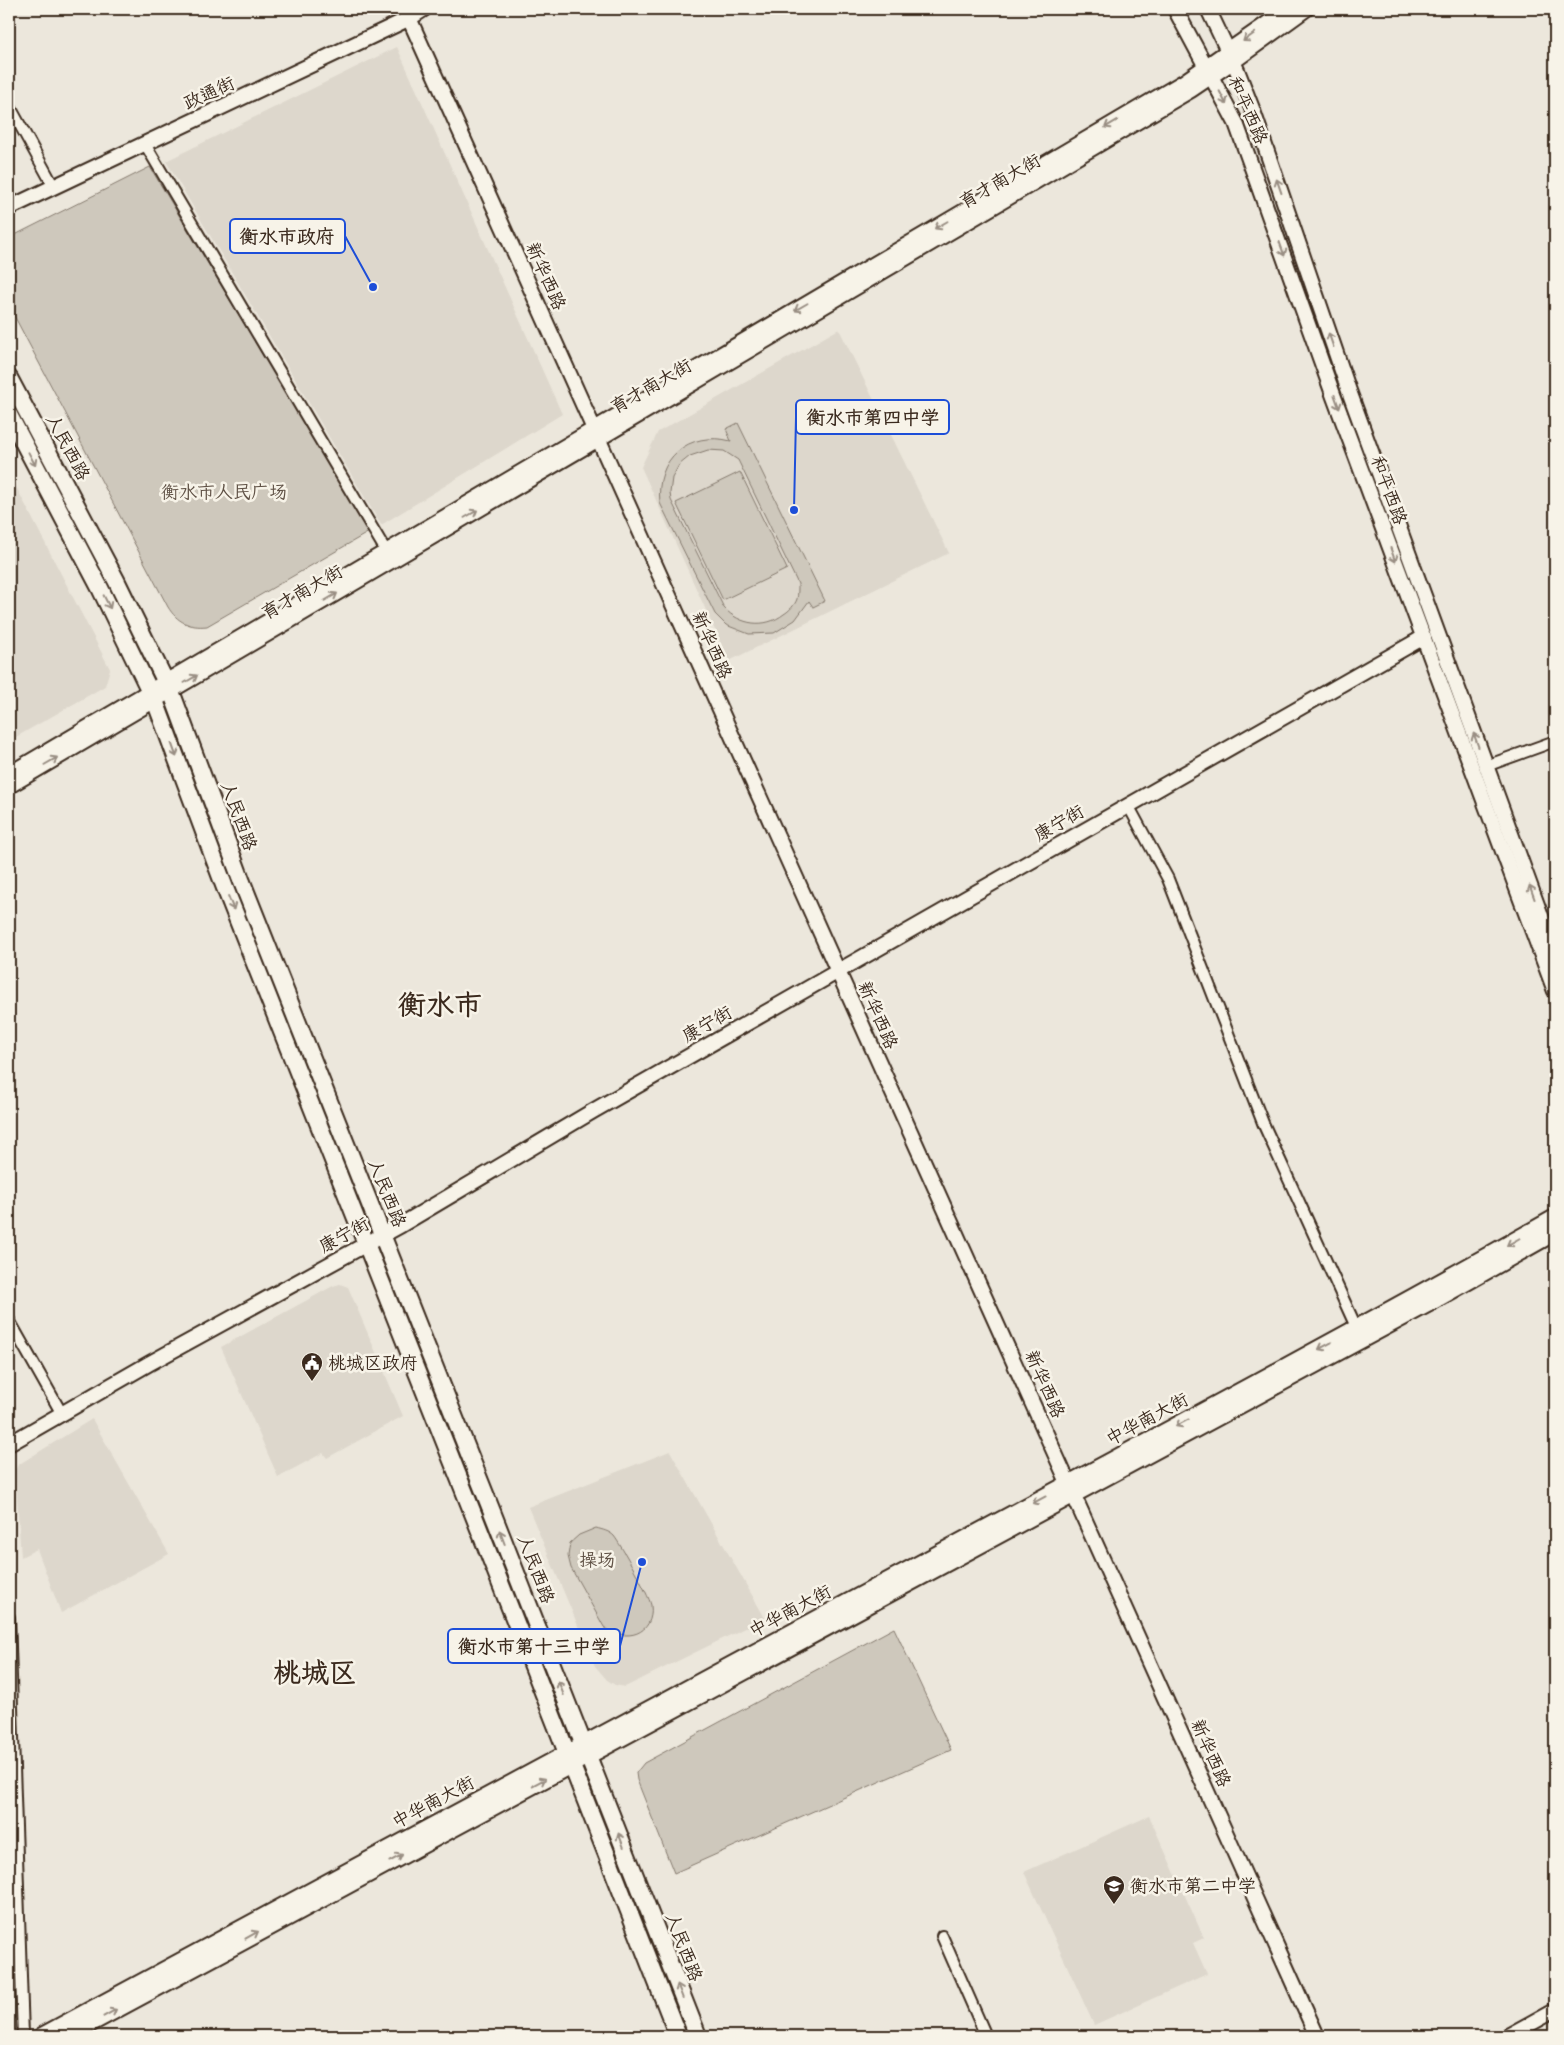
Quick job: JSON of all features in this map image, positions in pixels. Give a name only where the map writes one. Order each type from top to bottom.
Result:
[{"type":"main road","name":"人民西路","points":[[9,378],[116,580],[168,686],[242,882],[698,2036]]},
{"type":"main road","points":[[9,416],[100,588],[152,696],[225,888],[678,2036]]},
{"type":"main road","name":"中华南大街","points":[[1072,1489],[1555,1218]]},
{"type":"main road","name":"中华南大街","points":[[42,2036],[585,1750],[1072,1489],[1433,1301],[1555,1232]]},
{"type":"main road","name":"中华南大街","points":[[67,2036],[569,1758]]},
{"type":"street","name":"政通街","points":[[9,208],[144,144],[407,14],[424,9]]},
{"type":"street","name":"和平西路","points":[[1176,9],[1236,123],[1334,397],[1555,991]]},
{"type":"street","name":"和平西路","points":[[1208,9],[1231,57],[1253,111],[1349,392],[1555,954]]},
{"type":"street","name":"育才南大街","points":[[1231,57],[1288,9]]},
{"type":"street","name":"育才南大街","points":[[9,786],[386,551],[596,434],[1036,183],[1306,9]]},
{"type":"street","name":"新华西路","points":[[407,14],[1317,2036]]},
{"type":"street","points":[[9,105],[54,187]]},
{"type":"street","points":[[144,144],[386,551]]},
{"type":"street","name":"育才南大街","points":[[168,686],[596,434]]},
{"type":"street","name":"康宁街","points":[[9,1444],[382,1236],[593,1111],[1424,636]]},
{"type":"street","name":"育才南大街","points":[[9,774],[152,696]]},
{"type":"street","points":[[1486,766],[1555,741]]},
{"type":"street","points":[[1128,806],[1168,879],[1263,1123],[1357,1329]]},
{"type":"street","points":[[9,1320],[62,1414]]},
{"type":"street","points":[[9,1617],[23,2036]]},
{"type":"street","points":[[942,1936],[986,2036]]},
{"type":"street","points":[[1508,2036],[1555,2010]]},
{"type":"shaded area","points":[[397,47],[562,414],[381,525],[166,161]]},
{"type":"shaded area","points":[[839,329],[949,553],[729,661],[641,467],[658,432]]},
{"type":"shaded area","points":[[9,473],[110,669],[105,686],[9,741]]},
{"type":"shaded area","name":"桃城区政府","points":[[340,1284],[348,1287],[403,1416],[327,1458],[323,1453],[278,1477],[221,1347],[333,1286]]},
{"type":"shaded area","points":[[92,1419],[169,1554],[61,1613],[37,1549],[21,1557],[15,1470],[18,1465]]},
{"type":"shaded area","points":[[670,1451],[765,1618],[625,1687],[615,1685],[607,1680],[595,1666],[528,1507]]},
{"type":"shaded area","name":"衡水市第二中学","points":[[1149,1816],[1204,1938],[1193,1943],[1207,1974],[1094,2025],[1024,1872]]},
{"type":"green space","name":"衡水市人民广场","points":[[150,167],[369,532],[207,626],[195,626],[185,623],[175,617],[168,607],[9,306],[9,238]]},
{"type":"green space","points":[[738,423],[825,601],[813,607],[809,601],[795,620],[774,633],[749,634],[726,625],[715,614],[660,503],[660,487],[663,473],[669,461],[688,444],[701,440],[715,439],[731,441],[726,429]],"holes":[[[708,450],[724,451],[738,460],[798,584],[797,599],[793,606],[786,613],[769,622],[753,623],[745,621],[730,614],[724,608],[671,500],[672,478],[679,465],[690,456]]]},
{"type":"green space","points":[[740,472],[787,569],[723,600],[676,503]]},
{"type":"green space","name":"操场","points":[[596,1528],[614,1536],[634,1570],[651,1605],[651,1615],[648,1623],[637,1633],[621,1635],[604,1627],[571,1568],[568,1556],[570,1543],[579,1535]]},
{"type":"green space","points":[[894,1628],[951,1750],[674,1873],[637,1780],[636,1773],[644,1763]]},
{"type":"place","name":"衡水市政府","points":[[373,287]]},
{"type":"place","name":"衡水市第四中学","points":[[794,510]]},
{"type":"place","name":"桃城区政府","points":[[312,1382]]},
{"type":"place","name":"衡水市第十三中学","points":[[642,1562]]},
{"type":"place","name":"衡水市第二中学","points":[[1114,1905]]},
{"type":"district","name":"衡水市","points":[[440,1004]]},
{"type":"district","name":"桃城区","points":[[315,1672]]}]
